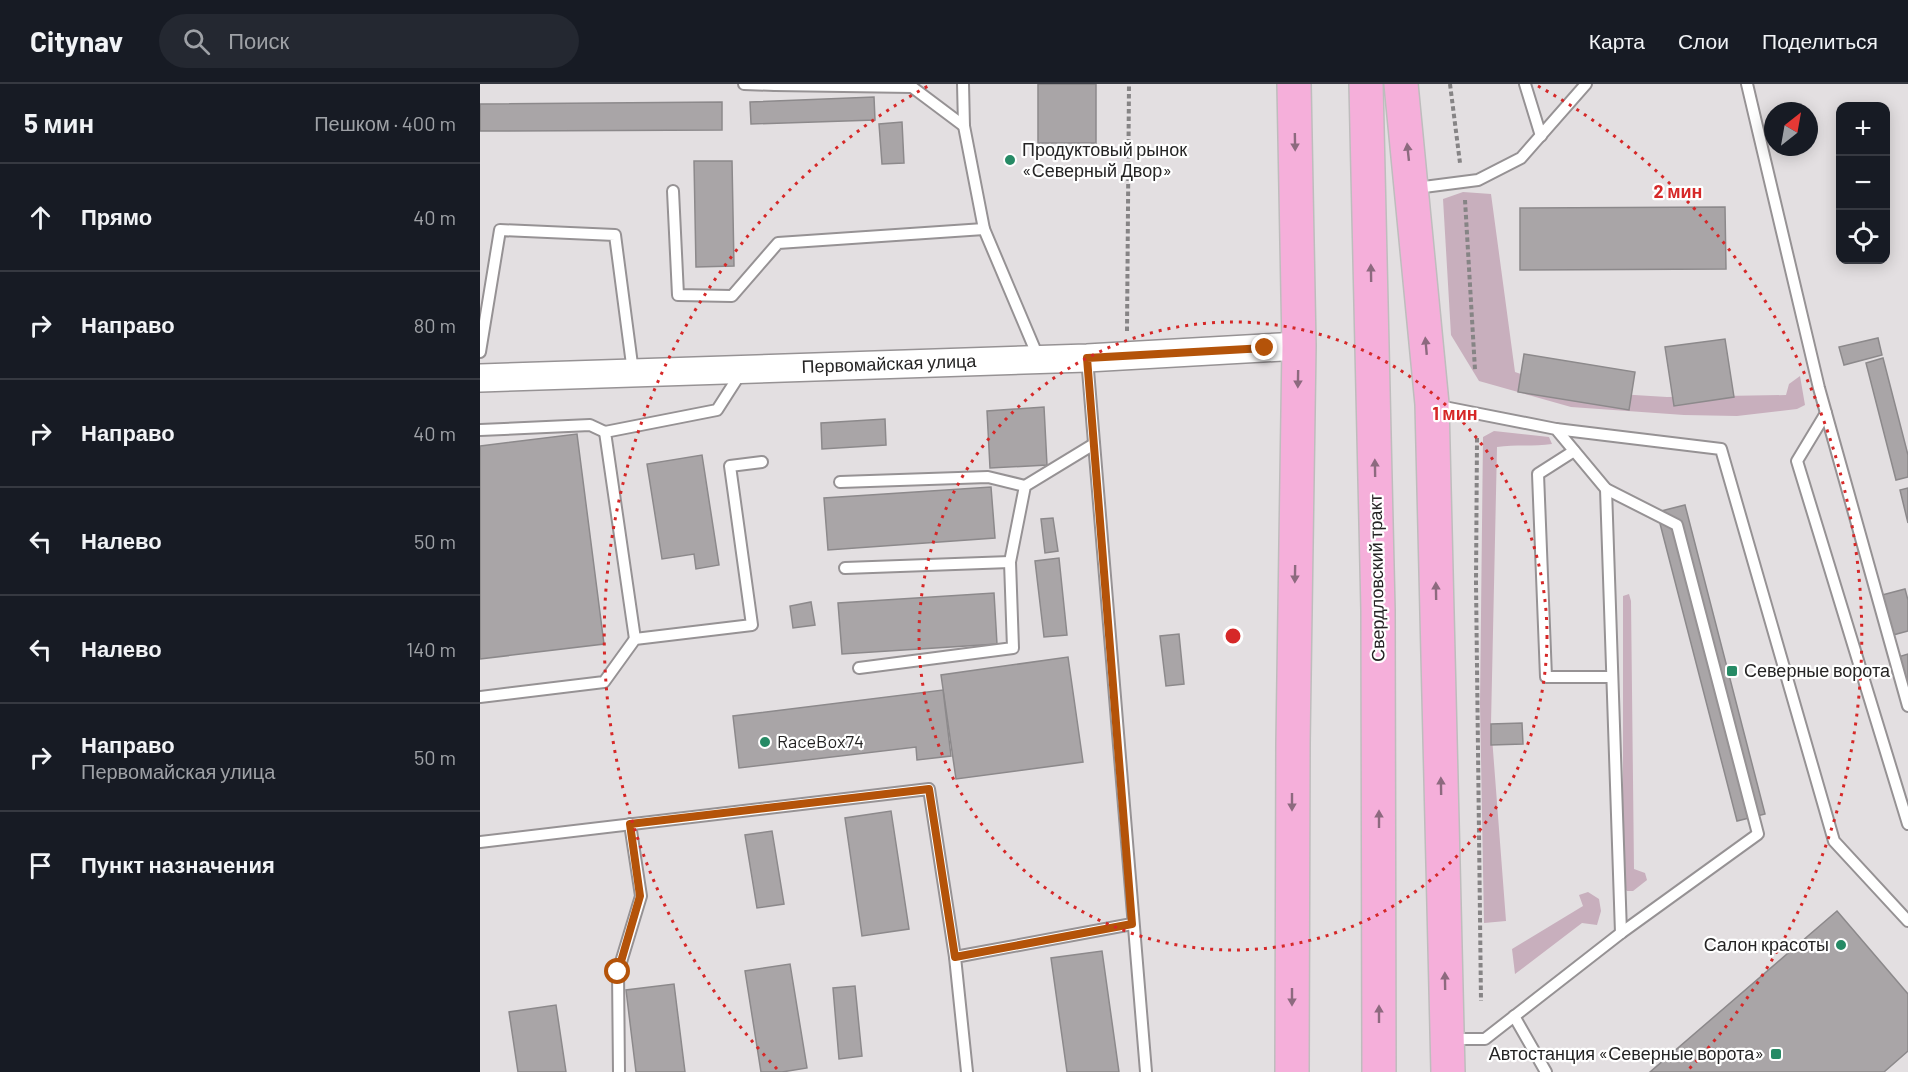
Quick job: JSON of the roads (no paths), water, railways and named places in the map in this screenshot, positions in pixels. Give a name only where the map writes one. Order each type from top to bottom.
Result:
[{"type":"main road","points":[[1292,1072],[1293,755],[1299,346],[1294,84]]},
{"type":"main road","name":"Свердловский тракт","points":[[1366,84],[1378,610],[1379,1072]]},
{"type":"main road","points":[[1401,84],[1432,404],[1448,1072]]},
{"type":"street","name":"Первомайская улица","points":[[480,378],[1039,360],[1299,346]]},
{"type":"lane","points":[[744,84],[912,87],[964,126]]},
{"type":"lane","points":[[963,84],[964,126],[984,230],[1039,360]]},
{"type":"lane","points":[[1525,84],[1541,136]]},
{"type":"lane","points":[[1412,189],[1478,180],[1521,158],[1586,84]]},
{"type":"lane","points":[[1747,84],[1826,413],[1908,706]]},
{"type":"lane","points":[[673,190],[678,295],[732,296],[778,243],[984,230]]},
{"type":"lane","points":[[480,352],[500,230],[615,235],[633,373]]},
{"type":"lane","points":[[1087,358],[1146,1072]]},
{"type":"lane","points":[[480,430],[590,425],[605,432],[717,410],[743,369]]},
{"type":"lane","points":[[1432,404],[1556,429],[1721,450],[1834,841],[1908,921]]},
{"type":"lane","points":[[1826,413],[1797,460],[1908,824]]},
{"type":"lane","points":[[1447,1039],[1485,1039],[1621,933],[1758,834],[1677,525],[1606,489],[1556,429]]},
{"type":"lane","points":[[480,697],[604,682],[635,639],[605,432]]},
{"type":"lane","points":[[840,482],[988,477],[1025,486],[1094,444]]},
{"type":"lane","points":[[1574,451],[1538,474],[1546,677],[1612,677]]},
{"type":"lane","points":[[635,639],[752,625],[730,466],[762,462]]},
{"type":"lane","points":[[859,668],[1013,648],[1010,562],[1025,486]]},
{"type":"lane","points":[[1606,489],[1621,933]]},
{"type":"lane","points":[[846,568],[1010,562]]},
{"type":"lane","points":[[480,842],[929,789],[955,957],[967,1072]]},
{"type":"lane","points":[[619,1072],[618,972],[640,896],[630,824]]},
{"type":"lane","points":[[955,957],[1132,924]]},
{"type":"lane","points":[[1514,1016],[1546,1072]]},
{"type":"place","name":"Продуктовый рынок «Северный Двор»","points":[[1010,160]]},
{"type":"place","name":"Северные ворота","points":[[1732,671]]},
{"type":"place","name":"RaceBox74","points":[[765,742]]},
{"type":"place","name":"Салон красоты","points":[[1841,945]]},
{"type":"place","name":"Автостанция «Северные ворота»","points":[[1776,1054]]}]
